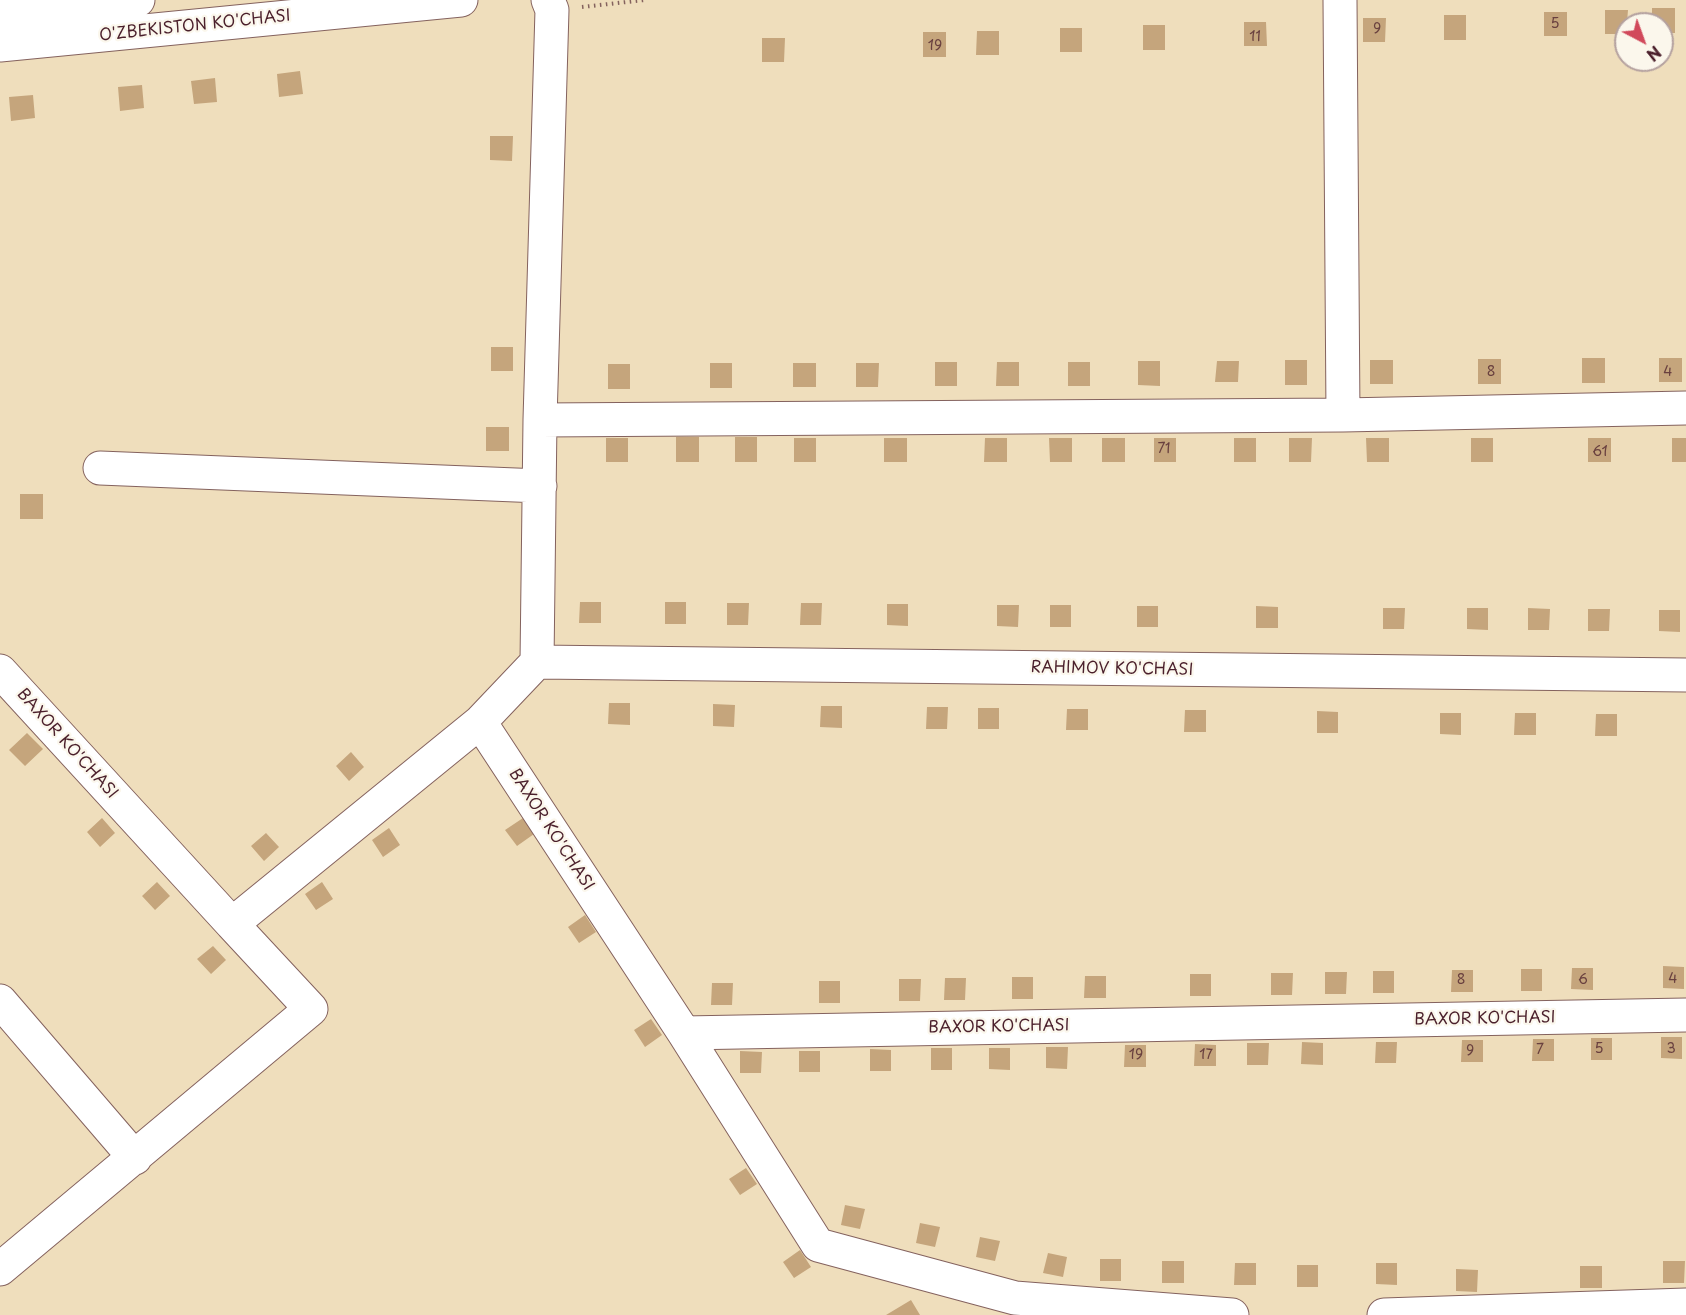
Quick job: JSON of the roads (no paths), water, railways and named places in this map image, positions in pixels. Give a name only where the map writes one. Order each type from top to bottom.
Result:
[{"type":"street","name":"O'ZBEKISTON KO'CHASI","points":[[0,14],[138,0]]},
{"type":"street","name":"O'ZBEKISTON KO'CHASI","points":[[0,45],[461,0]]},
{"type":"street","points":[[1341,0],[1343,415]]},
{"type":"street","points":[[232,924],[480,722],[537,662],[550,5]]},
{"type":"street","points":[[540,420],[1343,415],[1686,408]]},
{"type":"street","points":[[100,468],[540,486]]},
{"type":"street","name":"RAHIMOV KO'CHASI","points":[[537,662],[1686,675]]},
{"type":"street","name":"BAXOR KO'CHASI","points":[[0,671],[310,1009],[135,1158]]},
{"type":"street","name":"BAXOR KO'CHASI","points":[[480,722],[684,1033],[1686,1015]]},
{"type":"street","points":[[0,1001],[135,1158],[0,1269]]},
{"type":"street","points":[[684,1033],[818,1245],[1019,1306],[1232,1315]]},
{"type":"street","points":[[1384,1315],[1686,1305]]}]
